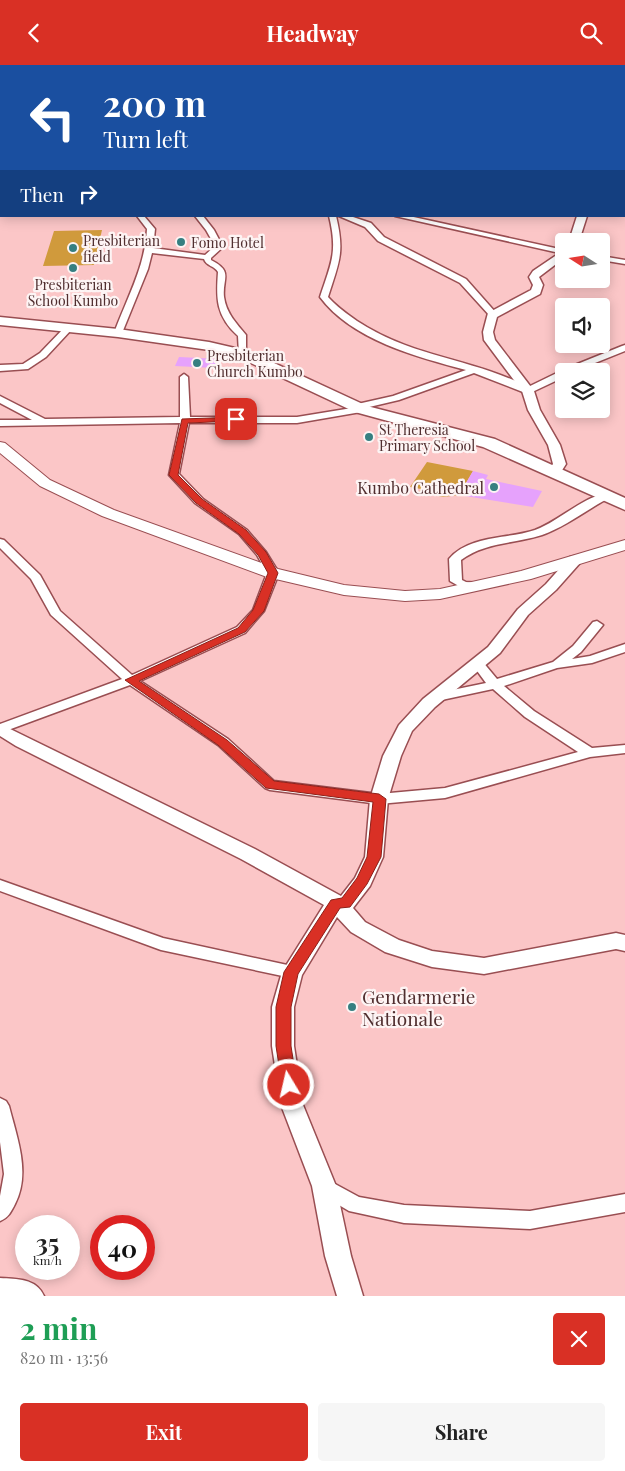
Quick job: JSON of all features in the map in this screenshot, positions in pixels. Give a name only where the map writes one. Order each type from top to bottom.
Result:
[{"type":"highway","points":[[0,321],[118,333],[209,346],[243,354],[359,408],[489,443],[554,472],[603,497],[625,505]]},
{"type":"main road","points":[[0,446],[45,483],[69,497],[273,573],[344,589],[405,596],[440,595],[625,545]]},
{"type":"street","points":[[118,333],[149,251],[151,229],[141,217]]},
{"type":"street","points":[[149,251],[207,257],[219,247],[205,221],[199,217]]},
{"type":"street","points":[[332,217],[338,235],[338,253],[336,267],[324,297],[328,302],[375,338],[430,358],[506,378],[528,391]]},
{"type":"street","points":[[345,217],[368,225],[381,239],[463,281],[493,314]]},
{"type":"street","points":[[402,217],[555,251]]},
{"type":"street","points":[[577,233],[582,217]]},
{"type":"street","points":[[207,257],[208,261],[219,267],[222,272],[220,297],[232,326],[242,335],[243,354]]},
{"type":"street","points":[[554,472],[560,464],[554,445],[534,410],[528,391],[490,340],[488,332],[493,314],[536,291],[538,285],[534,277],[555,260]]},
{"type":"street","points":[[610,260],[625,262]]},
{"type":"street","points":[[0,368],[25,367],[43,355],[68,329]]},
{"type":"street","points":[[588,363],[625,348]]},
{"type":"street","points":[[0,423],[236,419],[297,421],[396,398],[470,373],[473,369]]},
{"type":"street","points":[[0,729],[131,680],[241,630],[258,611],[273,573],[262,554],[243,532],[199,501],[174,475],[185,421],[184,377]]},
{"type":"street","points":[[528,391],[555,378]]},
{"type":"street","points":[[0,399],[45,423]]},
{"type":"street","points":[[490,583],[464,586],[456,581],[455,559],[466,549],[537,533],[569,518],[603,497]]},
{"type":"street","points":[[0,542],[36,577],[55,613],[131,680],[216,737],[270,785],[379,799],[446,793],[590,753],[625,749]]},
{"type":"street","points":[[336,903],[346,903],[362,881],[374,857],[379,799],[392,756],[405,729],[437,697],[494,650],[523,612],[551,587],[575,560]]},
{"type":"street","points":[[555,665],[577,649],[597,625]]},
{"type":"street","points":[[437,697],[493,685],[555,665],[592,659],[625,648]]},
{"type":"street","points":[[478,664],[493,685],[554,731],[590,753]]},
{"type":"street","points":[[0,729],[22,742],[248,854],[336,903],[358,927],[392,946],[432,959],[484,966],[616,941],[625,943]]},
{"type":"street","points":[[0,885],[39,901],[102,921],[161,944],[292,972]]},
{"type":"street","points":[[336,903],[292,972],[283,1007],[284,1046],[292,1105],[324,1186],[338,1256],[350,1296]]},
{"type":"street","points":[[0,1106],[15,1172],[4,1207],[0,1212]]},
{"type":"street","points":[[324,1186],[356,1205],[404,1215],[530,1220],[625,1203]]},
{"type":"street","points":[[0,1287],[26,1289],[34,1296]]},
{"type":"shaded area","name":"Presbiterian field","points":[[102,230],[94,265],[43,266],[54,231]]},
{"type":"shaded area","points":[[427,462],[473,471],[459,495],[443,497],[419,492],[421,489],[410,487]]},
{"type":"building","name":"Presbiterian Church Kumbo","points":[[179,357],[219,359],[215,368],[175,366]]},
{"type":"building","name":"Kumbo Cathedral","points":[[473,471],[488,475],[486,479],[542,491],[533,507],[459,495]]},
{"type":"place","name":"Fomo Hotel","points":[[181,242]]},
{"type":"place","name":"Presbiterian field","points":[[73,248]]},
{"type":"place","name":"Presbiterian School Kumbo","points":[[73,268]]},
{"type":"place","name":"Presbiterian Church Kumbo","points":[[197,363]]},
{"type":"place","name":"St Theresia Primary School","points":[[369,437]]},
{"type":"place","name":"Kumbo Cathedral","points":[[494,487]]},
{"type":"place","name":"Gendarmerie Nationale","points":[[352,1007]]},
{"type":"route","points":[[236,419],[185,421],[174,475],[199,501],[243,532],[262,554],[273,573],[258,611],[241,630],[131,680],[194,721],[223,743],[270,785],[379,799],[374,857],[362,881],[346,903],[336,903],[292,972],[283,1007],[284,1046],[289,1085]]}]
